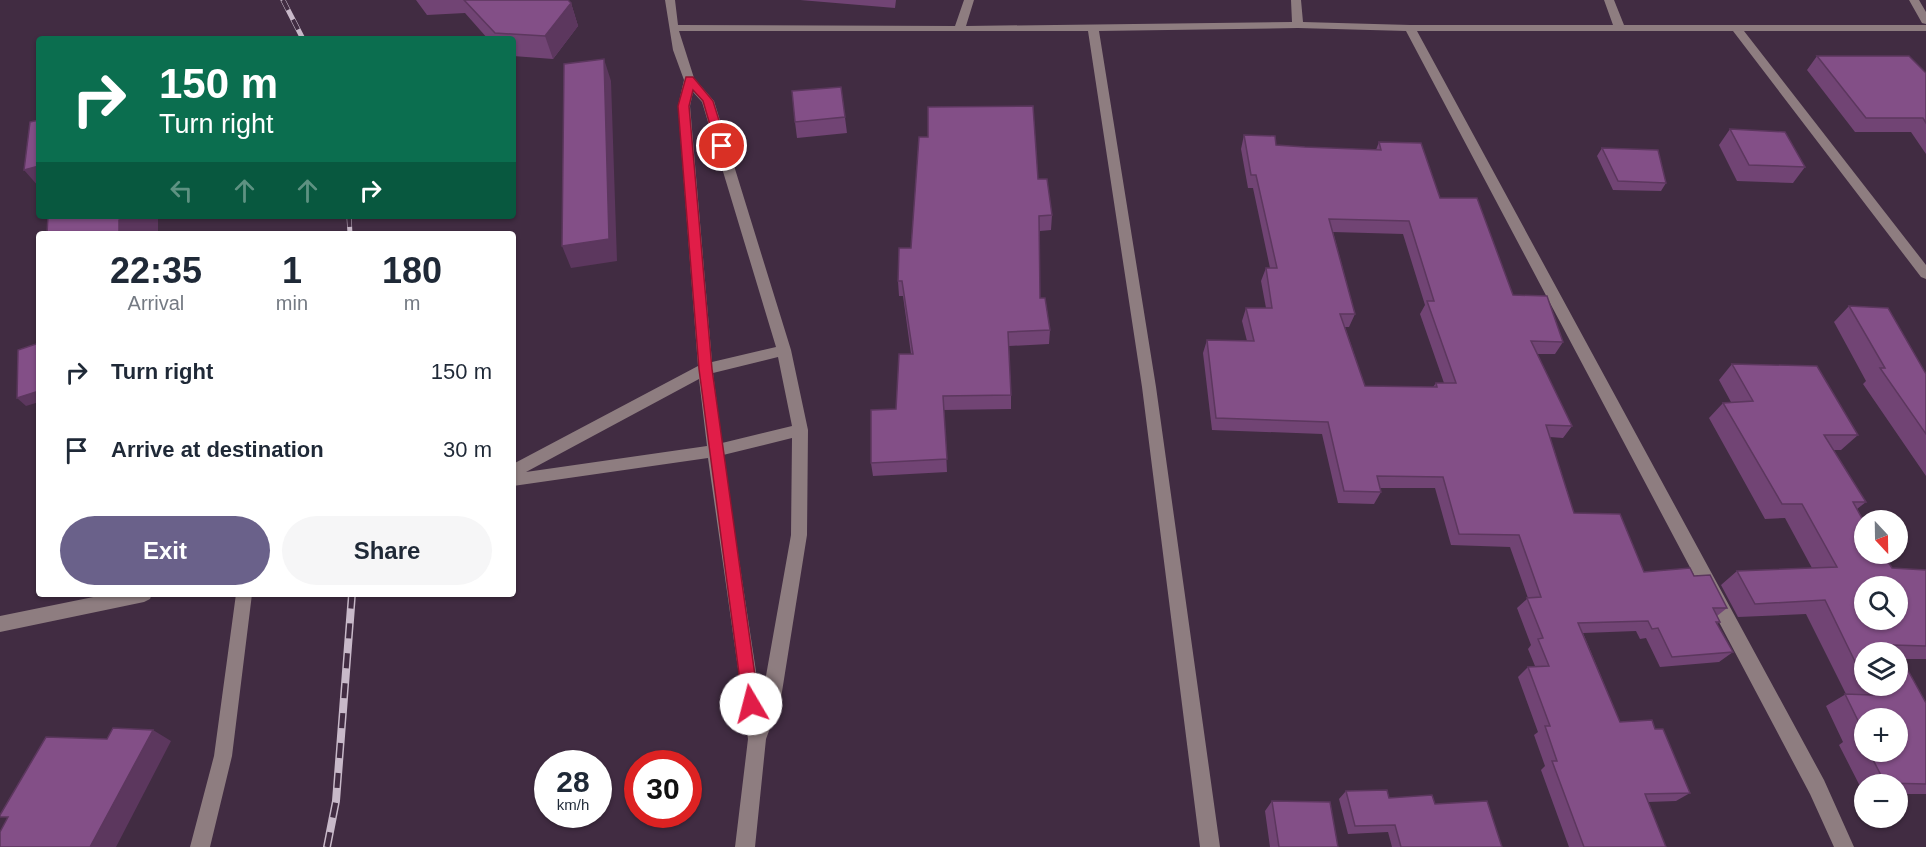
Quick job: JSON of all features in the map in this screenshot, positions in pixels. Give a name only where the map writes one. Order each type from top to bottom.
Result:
[{"type":"street","points":[[670,0],[673,28],[690,80],[708,101],[784,350],[800,430],[799,535],[772,698],[757,739],[745,847]]},
{"type":"street","points":[[960,29],[969,0]]},
{"type":"street","points":[[1296,0],[1298,25]]},
{"type":"street","points":[[1609,0],[1619,27]]},
{"type":"street","points":[[1914,0],[1926,21]]},
{"type":"street","points":[[673,28],[960,29],[1298,25],[1410,28],[1926,28]]},
{"type":"street","points":[[1093,28],[1149,387],[1210,847]]},
{"type":"street","points":[[1410,28],[1811,776],[1844,847]]},
{"type":"street","points":[[1737,29],[1926,274]]},
{"type":"street","points":[[690,80],[684,106],[705,369],[757,739]]},
{"type":"street","points":[[516,469],[705,369],[784,350]]},
{"type":"street","points":[[516,480],[715,451],[800,430]]},
{"type":"street","points":[[0,624],[130,597]]},
{"type":"street","points":[[200,847],[223,756],[244,597]]},
{"type":"building","points":[[464,0],[568,0],[571,3],[545,36],[495,33]]},
{"type":"building","points":[[1817,56],[1909,56],[1926,73],[1926,123],[1923,118],[1866,118]]},
{"type":"building","points":[[604,59],[609,239],[562,246],[564,64]]},
{"type":"building","points":[[841,87],[845,117],[795,122],[792,91]]},
{"type":"building","points":[[1033,106],[1038,179],[1047,179],[1052,215],[1039,216],[1040,298],[1045,298],[1050,330],[1008,332],[1011,395],[943,396],[947,459],[871,463],[871,410],[896,409],[899,354],[913,354],[902,281],[898,281],[899,248],[911,248],[919,137],[928,137],[928,107]]},
{"type":"building","points":[[36,121],[36,167],[24,170],[30,122]]},
{"type":"building","points":[[1730,129],[1785,132],[1805,167],[1749,165]]},
{"type":"building","points":[[1244,135],[1275,136],[1276,145],[1305,147],[1381,150],[1379,142],[1421,143],[1440,198],[1477,198],[1513,295],[1547,296],[1563,342],[1531,341],[1572,426],[1546,425],[1574,513],[1620,514],[1644,572],[1690,568],[1694,576],[1710,575],[1727,608],[1713,608],[1720,622],[1716,622],[1733,652],[1672,657],[1658,628],[1652,629],[1648,621],[1578,623],[1620,722],[1652,720],[1655,729],[1663,729],[1690,793],[1645,794],[1666,847],[1584,847],[1552,761],[1557,761],[1545,726],[1550,726],[1528,667],[1549,666],[1538,639],[1543,638],[1527,598],[1541,597],[1519,535],[1459,534],[1443,477],[1377,476],[1381,492],[1344,491],[1328,422],[1216,418],[1207,340],[1254,341],[1246,308],[1272,308],[1266,268],[1277,268],[1256,175],[1251,175]],"holes":[[[1329,219],[1409,221],[1434,301],[1427,301],[1456,383],[1436,383],[1437,387],[1365,386],[1340,314],[1355,314]]]},
{"type":"building","points":[[1602,148],[1658,150],[1666,183],[1618,181]]},
{"type":"building","points":[[48,219],[123,219],[119,220],[119,231],[47,231]]},
{"type":"building","points":[[1849,306],[1888,308],[1926,374],[1926,434],[1880,368],[1885,368]]},
{"type":"building","points":[[36,344],[36,392],[17,398],[18,350]]},
{"type":"building","points":[[1732,364],[1817,366],[1858,435],[1824,435],[1866,502],[1853,502],[1857,510],[1854,510],[1854,564],[1889,564],[1892,568],[1926,570],[1926,646],[1908,645],[1908,642],[1854,642],[1854,659],[1825,600],[1755,604],[1737,571],[1837,567],[1802,504],[1782,504],[1723,403],[1753,401]]},
{"type":"building","points":[[1908,670],[1926,703],[1926,784],[1908,784],[1908,774],[1880,774],[1874,762],[1908,762],[1908,708],[1854,708],[1854,712],[1845,694],[1908,696]]},
{"type":"building","points":[[113,728],[153,730],[90,847],[0,847],[0,832],[8,817],[0,817],[0,815],[46,737],[107,739]]},
{"type":"building","points":[[1387,790],[1389,798],[1432,795],[1435,804],[1487,801],[1502,847],[1401,847],[1395,825],[1355,826],[1346,791]]},
{"type":"building","points":[[1272,801],[1330,802],[1338,847],[1279,847]]},
{"type":"railway","points":[[283,0],[301,36]]},
{"type":"railway","points":[[349,219],[350,231]]},
{"type":"railway","points":[[327,847],[336,801],[352,597]]},
{"type":"route","points":[[722,146],[708,101],[690,80],[684,106],[705,369],[751,704]]}]
